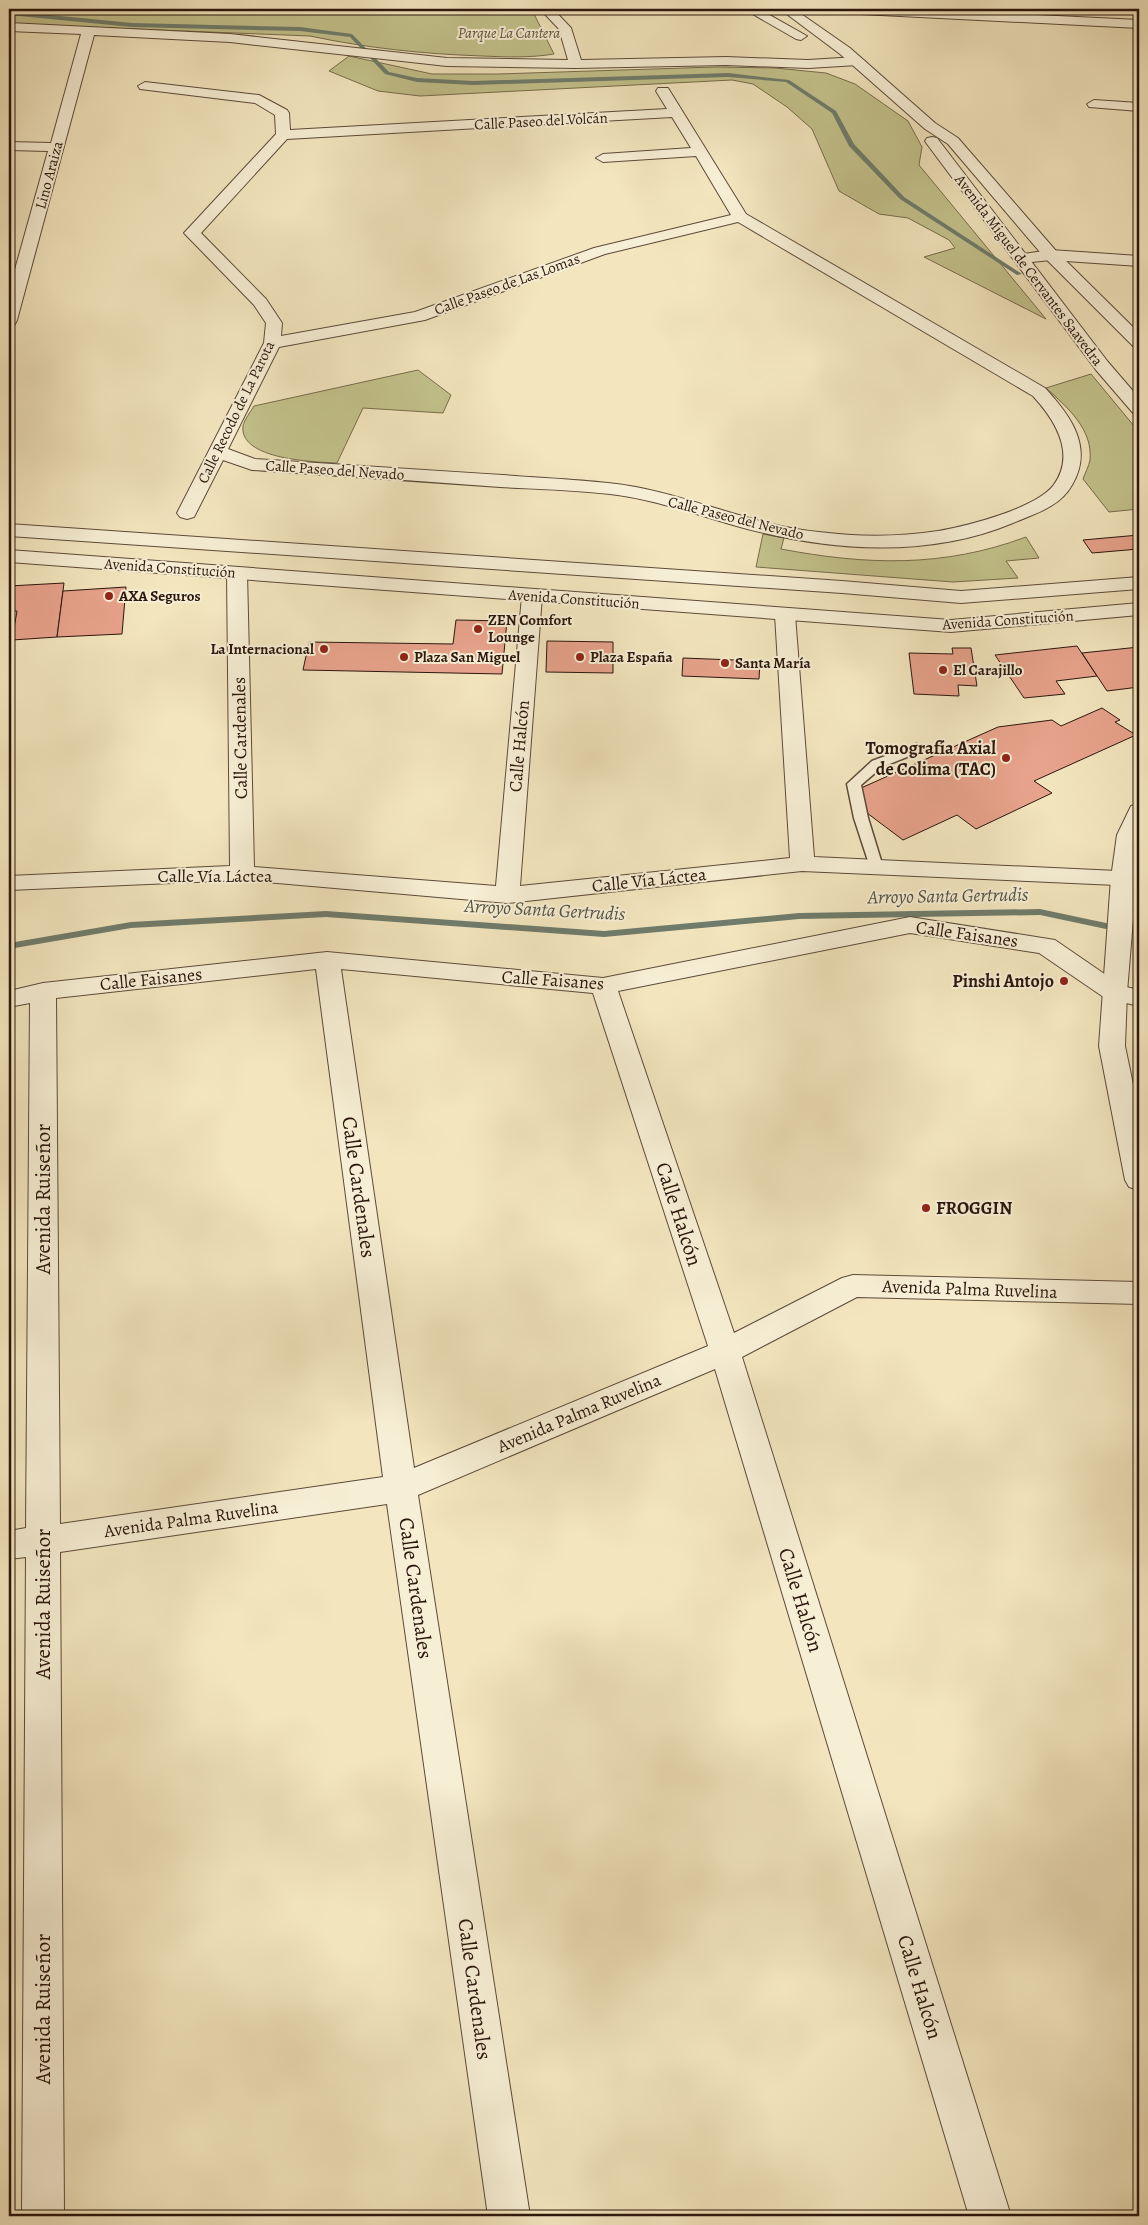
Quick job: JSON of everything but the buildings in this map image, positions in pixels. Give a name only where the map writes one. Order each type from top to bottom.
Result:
[{"type":"street","points":[[546,9],[565,28],[576,64]]},
{"type":"street","points":[[750,9],[782,24],[827,52],[843,57]]},
{"type":"street","name":"Avenida Miguel de Cervantes Saavedra","points":[[786,9],[843,57],[884,87]]},
{"type":"street","points":[[841,9],[1080,15],[1139,24]]},
{"type":"street","points":[[9,27],[230,38],[447,62],[576,64],[726,61],[808,64],[843,57]]},
{"type":"street","name":"Lino Araiza","points":[[10,311],[89,30]]},
{"type":"street","points":[[726,61],[771,54],[827,52]]},
{"type":"street","name":"Avenida Miguel de Cervantes Saavedra","points":[[843,57],[858,62],[930,126],[953,141],[1051,255],[1138,340]]},
{"type":"street","points":[[145,86],[259,99],[282,113],[283,135]]},
{"type":"street","points":[[663,92],[740,217]]},
{"type":"street","points":[[1094,104],[1139,107]]},
{"type":"street","name":"Calle Paseo del Volcán","points":[[283,135],[676,113]]},
{"type":"street","name":"Avenida Miguel de Cervantes Saavedra","points":[[930,126],[930,138],[972,196],[1022,258],[1117,384],[1139,409]]},
{"type":"street","name":"Calle Recodo de La Parota","points":[[187,513],[272,343],[274,323],[260,302],[192,233],[283,135]]},
{"type":"street","points":[[9,146],[56,147]]},
{"type":"street","points":[[603,158],[699,152]]},
{"type":"street","name":"Calle Paseo de Las Lomas","points":[[272,343],[419,316],[600,251],[740,217]]},
{"type":"street","name":"Calle Paseo del Nevado","points":[[218,452],[252,464],[625,490],[792,534],[837,539],[914,539],[952,535],[1008,520],[1045,501],[1062,487],[1071,467],[1072,450],[1068,429],[1055,409],[1039,392],[740,217]]},
{"type":"street","points":[[1022,258],[1051,255],[1139,262]]},
{"type":"street","points":[[1117,384],[1139,383]]},
{"type":"street","name":"Avenida Constitución","points":[[9,530],[842,587],[962,597],[1139,583]]},
{"type":"street","name":"Avenida Constitución","points":[[9,556],[951,626],[1139,609]]},
{"type":"street","name":"Calle Cardenales","points":[[237,573],[242,872]]},
{"type":"street","points":[[842,587],[842,619]]},
{"type":"street","name":"Calle Halcón","points":[[507,895],[532,596]]},
{"type":"street","points":[[785,615],[802,864]]},
{"type":"street","points":[[1139,811],[1128,835],[1131,878],[1121,913],[1114,992],[1112,1046],[1139,1180]]},
{"type":"street","name":"Calle Vía Láctea","points":[[9,882],[242,872],[507,895],[802,864],[1131,878]]},
{"type":"street","name":"Calle Faisanes","points":[[9,999],[43,992],[327,960],[603,986],[910,925],[1046,946],[1114,992],[1139,998]]},
{"type":"street","name":"Calle Cardenales","points":[[327,960],[401,1488],[509,2216]]},
{"type":"street","name":"Calle Halcón","points":[[603,986],[725,1352],[990,2216]]},
{"type":"street","name":"Avenida Ruiseñor","points":[[43,992],[43,2216]]},
{"type":"street","name":"Avenida Palma Ruvelina","points":[[9,1545],[401,1488],[725,1352],[853,1286],[1139,1293]]},
{"type":"lane","points":[[876,867],[861,818],[854,784],[876,764],[917,748]]},
{"type":"green space","name":"Parque La Cantera","points":[[9,9],[532,10],[554,54],[518,57],[460,55],[374,47],[310,36],[9,24]]},
{"type":"green space","points":[[349,56],[432,74],[498,74],[715,67],[775,68],[826,73],[855,84],[908,121],[922,147],[919,165],[1046,319],[924,257],[955,248],[949,240],[908,218],[879,214],[839,191],[812,129],[787,107],[753,84],[732,80],[420,96],[378,91],[329,71]]},
{"type":"green space","points":[[418,370],[451,395],[443,413],[363,408],[337,463],[313,462],[281,457],[253,446],[245,437],[243,426],[254,406]]},
{"type":"green space","points":[[1091,374],[1139,432],[1139,509],[1109,512],[1083,479],[1090,460],[1087,438],[1070,411],[1046,388]]},
{"type":"green space","points":[[763,534],[784,538],[781,549],[843,558],[904,561],[965,554],[1026,537],[1039,558],[1006,561],[1018,578],[953,582],[756,567]]},
{"type":"waterway","points":[[9,13],[132,25],[300,29],[352,36],[387,73],[417,80],[473,83],[728,75],[787,81],[834,112],[851,145],[902,198],[1019,274]]},
{"type":"waterway","name":"Arroyo Santa Gertrudis","points":[[9,946],[131,925],[326,914],[604,934],[799,916],[1040,912],[1139,933]]},
{"type":"place","name":"AXA Seguros","points":[[109,596]]},
{"type":"place","name":"ZEN Comfort Lounge","points":[[478,629]]},
{"type":"place","name":"La Internacional","points":[[324,649]]},
{"type":"place","name":"Plaza San Miguel","points":[[404,657]]},
{"type":"place","name":"Plaza España","points":[[580,657]]},
{"type":"place","name":"Santa María","points":[[725,663]]},
{"type":"place","name":"El Carajillo","points":[[943,670]]},
{"type":"place","name":"Tomografía Axial de Colima (TAC)","points":[[1006,758]]},
{"type":"place","name":"Pinshi Antojo","points":[[1064,981]]},
{"type":"place","name":"FROGGIN","points":[[926,1208]]}]
